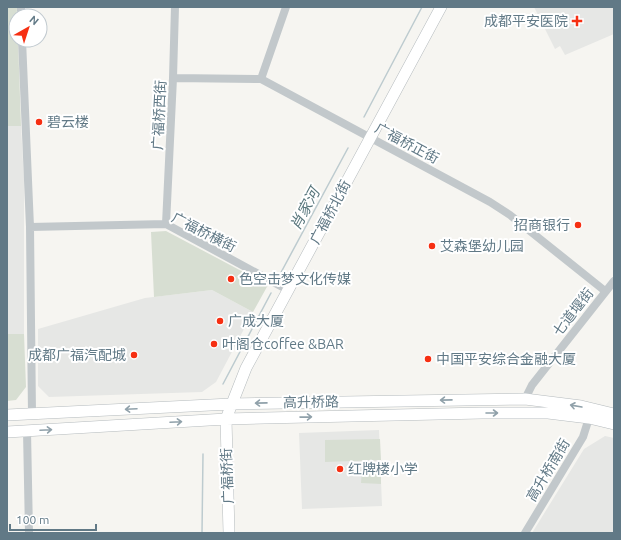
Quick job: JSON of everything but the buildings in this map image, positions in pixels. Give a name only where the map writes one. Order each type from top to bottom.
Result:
[{"type":"main road","name":"广福桥北街","points":[[226,419],[246,368],[441,7]]},
{"type":"main road","name":"高升桥路","points":[[7,415],[231,404],[525,399],[581,406],[614,414]]},
{"type":"main road","name":"高升桥路","points":[[7,432],[226,419],[482,413],[548,413],[589,418],[614,424]]},
{"type":"main road","name":"广福桥街","points":[[226,419],[229,533]]},
{"type":"street","name":"广福桥西街","points":[[166,224],[175,7]]},
{"type":"street","points":[[261,80],[286,7]]},
{"type":"street","points":[[22,48],[30,227],[32,414]]},
{"type":"street","name":"广福桥正街","points":[[173,78],[261,80],[490,202],[510,215],[606,291]]},
{"type":"street","name":"广福桥横街","points":[[30,227],[166,224],[288,290]]},
{"type":"street","name":"七道堰街","points":[[525,399],[532,385],[614,281]]},
{"type":"street","name":"高升桥南街","points":[[525,533],[582,437],[589,418]]},
{"type":"street","points":[[27,431],[29,533]]},
{"type":"shaded area","points":[[7,7],[17,7],[8,8],[8,48],[18,48],[21,126],[7,126]]},
{"type":"shaded area","name":"成都平安医院","points":[[534,7],[614,7],[614,34],[565,55],[560,46],[555,49]]},
{"type":"shaded area","points":[[7,126],[21,126],[24,180],[24,334],[7,334]]},
{"type":"shaded area","points":[[166,231],[268,285],[253,312],[212,290],[154,297],[151,232]]},
{"type":"shaded area","name":"成都广福汽配城","points":[[212,290],[253,312],[216,382],[202,392],[49,397],[38,386],[38,329],[145,298]]},
{"type":"shaded area","points":[[7,334],[24,334],[26,387],[16,400],[7,401]]},
{"type":"shaded area","name":"红牌楼小学","points":[[379,430],[382,506],[302,509],[299,433]]},
{"type":"shaded area","points":[[605,436],[614,438],[614,533],[532,533],[584,449]]},
{"type":"shaded area","points":[[380,439],[381,460],[325,462],[325,440]]},
{"type":"shaded area","points":[[362,469],[381,471],[381,484],[361,483]]},
{"type":"waterway","name":"肖家河","points":[[364,117],[422,7]]},
{"type":"waterway","name":"肖家河","points":[[278,278],[348,148]]},
{"type":"waterway","name":"肖家河","points":[[223,384],[271,293]]},
{"type":"waterway","name":"肖家河","points":[[202,533],[203,454]]},
{"type":"place","name":"成都平安医院","points":[[577,21]]},
{"type":"place","name":"碧云楼","points":[[39,122]]},
{"type":"place","name":"招商银行","points":[[578,225]]},
{"type":"place","name":"艾森堡幼儿园","points":[[432,246]]},
{"type":"place","name":"色空击梦文化传媒","points":[[231,279]]},
{"type":"place","name":"广成大厦","points":[[220,321]]},
{"type":"place","name":"叶阁仓coffee &BAR","points":[[214,344]]},
{"type":"place","name":"成都广福汽配城","points":[[134,355]]},
{"type":"place","name":"中国平安综合金融大厦","points":[[428,359]]},
{"type":"place","name":"红牌楼小学","points":[[340,469]]}]
